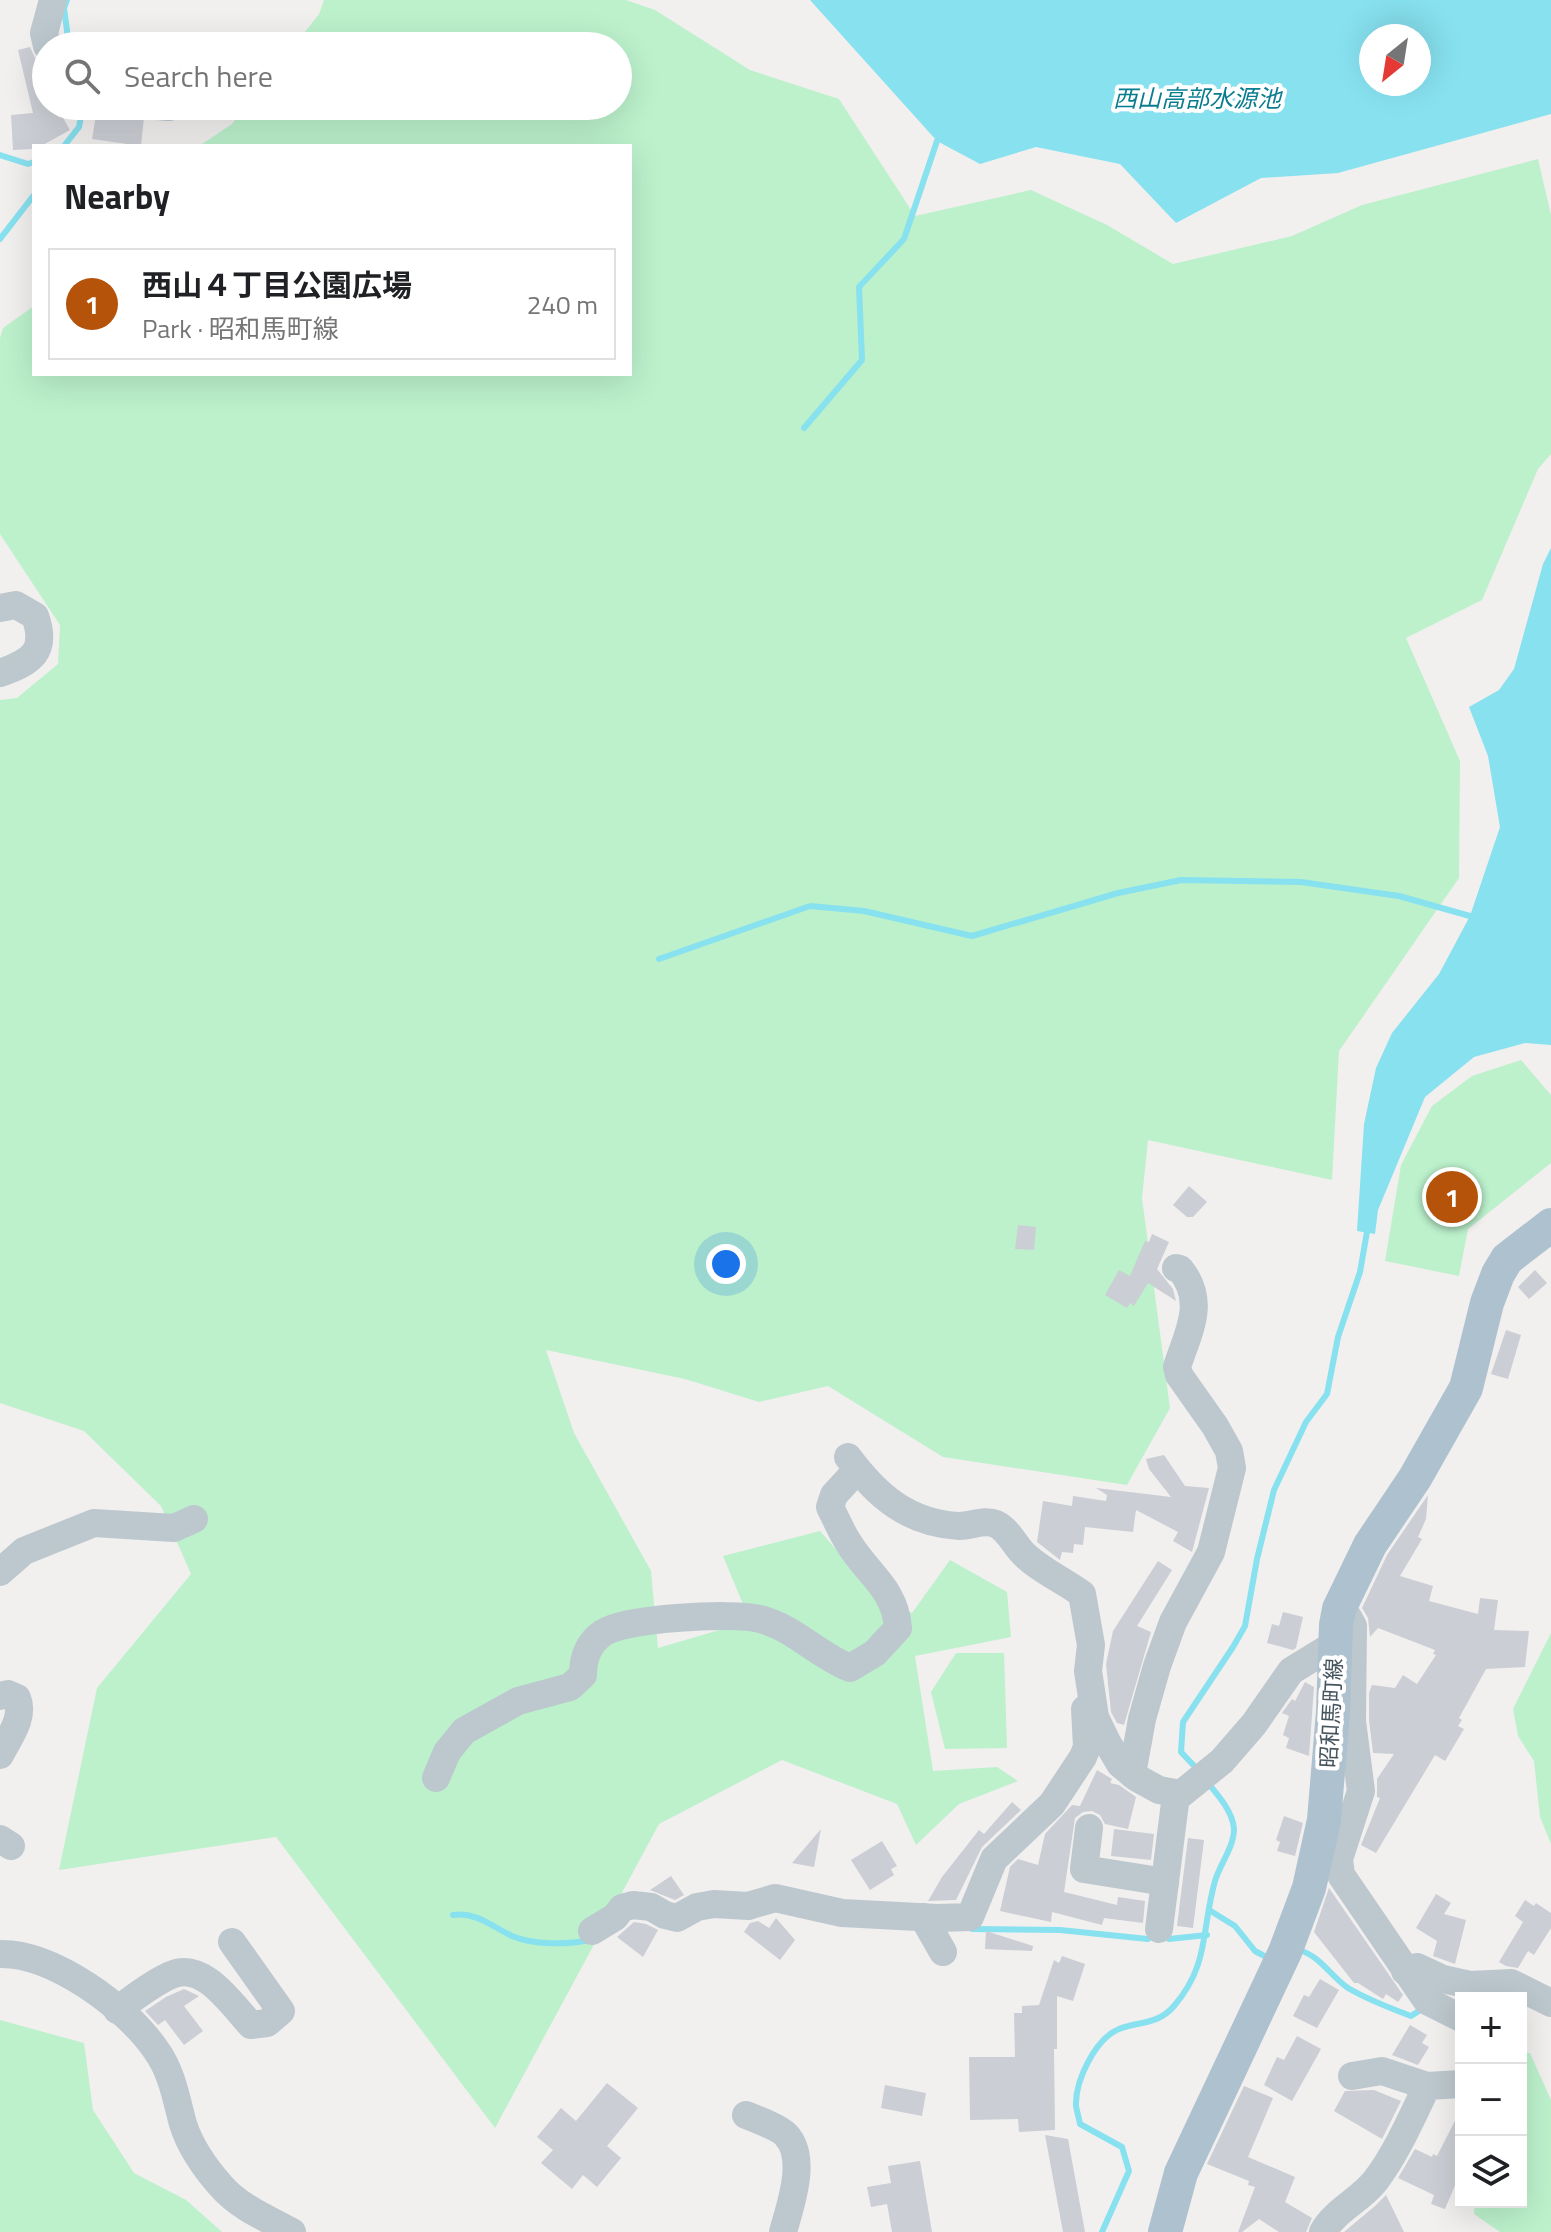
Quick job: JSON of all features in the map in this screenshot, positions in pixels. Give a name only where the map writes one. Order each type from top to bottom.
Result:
[{"type":"main road","name":"昭和馬町線","points":[[1165,2232],[1181,2173],[1285,1952],[1309,1888],[1324,1820],[1339,1609],[1370,1545],[1430,1453],[1466,1388],[1487,1303],[1498,1274],[1507,1259],[1549,1229]]},
{"type":"street","points":[[44,32],[53,0]]},
{"type":"street","points":[[0,608],[16,605],[35,616],[40,630],[38,647],[26,664],[0,673]]},
{"type":"street","points":[[1132,1774],[1142,1719],[1157,1666],[1173,1622],[1211,1552],[1232,1468],[1229,1451],[1215,1426],[1179,1375],[1177,1367],[1195,1311],[1188,1280],[1176,1268]]},
{"type":"street","points":[[436,1778],[447,1752],[464,1731],[518,1701],[570,1687],[583,1675],[583,1657],[602,1633],[627,1624],[670,1619],[758,1618],[793,1632],[829,1660],[850,1668],[858,1666],[898,1628],[888,1591],[847,1541],[830,1507],[852,1463],[878,1493],[908,1513],[930,1521],[960,1526],[989,1522],[999,1525],[1035,1564],[1082,1594],[1091,1645],[1083,1690],[1087,1747],[1052,1804],[994,1859],[970,1917],[933,1935],[775,1898],[748,1906],[705,1906],[677,1918],[651,1907],[633,1905],[622,1908],[615,1917],[592,1931]]},
{"type":"street","points":[[0,1572],[24,1551],[94,1523],[174,1528],[194,1519]]},
{"type":"street","points":[[1339,1609],[1353,1626],[1352,1721],[1361,1791],[1339,1859],[1341,1875],[1427,2001],[1455,2015]]},
{"type":"street","points":[[1088,1671],[1095,1717],[1120,1764],[1159,1790],[1194,1782],[1222,1761],[1254,1724],[1291,1671],[1335,1644]]},
{"type":"street","points":[[0,1696],[8,1694],[17,1698],[21,1708],[19,1719],[0,1755]]},
{"type":"street","points":[[1159,1929],[1165,1882],[1194,1782]]},
{"type":"street","points":[[1089,1828],[1084,1869],[1165,1882]]},
{"type":"street","points":[[117,2010],[171,1974],[187,1971],[215,1986],[251,2025],[267,2023],[281,2011],[232,1942]]},
{"type":"street","points":[[0,1954],[12,1954],[44,1963],[75,1978],[117,2010],[156,2049],[175,2087],[192,2145],[222,2188],[243,2205],[292,2232]]},
{"type":"street","points":[[1405,1971],[1417,1967],[1443,1979],[1470,1985],[1511,1983],[1551,2003]]},
{"type":"street","points":[[1352,2076],[1382,2071],[1427,2086],[1455,2084]]},
{"type":"street","points":[[1323,2232],[1330,2219],[1375,2181],[1409,2124],[1427,2086]]},
{"type":"street","points":[[746,2115],[786,2135],[797,2159],[795,2185],[783,2232]]},
{"type":"green space","points":[[324,0],[626,0],[655,10],[750,70],[839,99],[915,216],[1031,190],[1107,225],[1173,264],[1292,236],[1362,205],[1538,159],[1551,215],[1551,454],[1538,469],[1482,600],[1406,638],[1460,761],[1459,878],[1339,1051],[1332,1180],[1148,1140],[1142,1198],[1170,1408],[1127,1485],[943,1457],[828,1386],[759,1402],[685,1379],[546,1350],[574,1433],[651,1571],[658,1648],[750,1621],[723,1556],[820,1531],[873,1592],[912,1613],[950,1560],[1007,1592],[1011,1637],[915,1656],[933,1771],[997,1767],[1018,1781],[959,1804],[916,1845],[897,1804],[782,1760],[659,1824],[495,2128],[276,1837],[59,1870],[97,1688],[191,1574],[161,1506],[84,1431],[0,1403],[0,700],[17,698],[58,664],[60,625],[0,534],[0,338],[3,328],[32,307],[32,376],[632,376],[632,144],[202,144],[235,120],[632,120],[632,32],[305,32],[319,14]]},
{"type":"green space","points":[[1521,1060],[1551,1095],[1551,1163],[1468,1229],[1459,1276],[1385,1261],[1401,1165],[1432,1106],[1472,1076]]},
{"type":"green space","points":[[1551,1633],[1551,1844],[1540,1817],[1534,1761],[1518,1736],[1513,1709]]},
{"type":"green space","points":[[956,1653],[1004,1653],[1007,1748],[945,1749],[931,1692]]},
{"type":"green space","points":[[0,2020],[84,2043],[93,2110],[134,2173],[186,2200],[222,2232],[0,2232]]},
{"type":"green space","points":[[1527,2053],[1530,2053],[1551,2100],[1551,2232],[1500,2232],[1474,2214],[1474,2208],[1527,2208]]},
{"type":"water","name":"西山高部水源池","points":[[810,0],[1551,0],[1551,114],[1338,173],[1261,178],[1176,223],[1120,164],[1036,147],[980,164],[937,141]]},
{"type":"water","points":[[1551,548],[1551,1045],[1525,1043],[1474,1057],[1425,1097],[1378,1210],[1375,1234],[1357,1231],[1364,1124],[1376,1068],[1392,1033],[1439,974],[1470,916],[1500,827],[1488,756],[1469,707],[1499,690],[1514,669],[1543,564]]},
{"type":"building","points":[[30,47],[32,51],[32,109],[18,50]]},
{"type":"building","points":[[32,113],[32,120],[64,120],[70,130],[45,144],[32,144],[32,149],[13,150],[11,115]]},
{"type":"building","points":[[95,120],[144,120],[141,144],[92,139]]},
{"type":"building","points":[[1189,1186],[1207,1202],[1193,1217],[1187,1217],[1173,1205]]},
{"type":"building","points":[[1018,1225],[1036,1227],[1034,1250],[1015,1249]]},
{"type":"building","points":[[1152,1234],[1169,1242],[1157,1269],[1173,1289],[1176,1301],[1148,1283],[1134,1306],[1130,1303],[1127,1308],[1105,1295],[1119,1270],[1130,1276],[1145,1241],[1149,1242]]},
{"type":"building","points":[[1535,1270],[1547,1283],[1529,1299],[1518,1287]]},
{"type":"building","points":[[1506,1330],[1521,1335],[1508,1379],[1491,1374]]},
{"type":"building","points":[[1164,1455],[1185,1486],[1209,1488],[1192,1552],[1173,1541],[1178,1532],[1136,1510],[1133,1532],[1085,1527],[1083,1545],[1074,1544],[1073,1553],[1062,1552],[1060,1560],[1037,1542],[1043,1501],[1072,1506],[1073,1496],[1106,1501],[1107,1495],[1096,1488],[1171,1497],[1149,1469],[1146,1459]]},
{"type":"building","points":[[1428,1495],[1426,1519],[1418,1537],[1422,1539],[1400,1576],[1433,1586],[1429,1601],[1478,1614],[1480,1598],[1498,1600],[1494,1630],[1529,1631],[1525,1667],[1486,1669],[1459,1718],[1462,1720],[1458,1726],[1464,1729],[1445,1761],[1435,1755],[1376,1853],[1361,1845],[1380,1798],[1377,1797],[1377,1779],[1394,1754],[1373,1753],[1369,1693],[1372,1685],[1395,1688],[1403,1675],[1417,1684],[1436,1655],[1433,1654],[1435,1650],[1378,1628],[1370,1637],[1368,1618],[1362,1608],[1387,1555]]},
{"type":"building","points":[[1158,1561],[1172,1570],[1137,1626],[1151,1632],[1124,1725],[1117,1723],[1111,1712],[1106,1664],[1113,1631]]},
{"type":"building","points":[[1283,1612],[1303,1617],[1293,1650],[1267,1643],[1272,1624],[1279,1626]]},
{"type":"building","points":[[1305,1682],[1314,1687],[1309,1756],[1286,1748],[1289,1738],[1283,1735],[1289,1716],[1282,1713],[1292,1699],[1295,1701]]},
{"type":"building","points":[[1097,1770],[1112,1779],[1110,1783],[1119,1785],[1136,1797],[1128,1829],[1105,1824],[1100,1815],[1092,1811],[1083,1812],[1075,1818],[1064,1892],[1117,1905],[1118,1897],[1145,1901],[1143,1923],[1104,1918],[1102,1925],[1052,1912],[1051,1922],[1000,1911],[1010,1867],[1018,1859],[1038,1865],[1045,1834],[1072,1805],[1080,1806]]},
{"type":"building","points":[[1012,1802],[1021,1810],[982,1847],[956,1900],[928,1901],[942,1877],[979,1830],[984,1834]]},
{"type":"building","points":[[1284,1816],[1303,1823],[1295,1856],[1277,1851],[1280,1842],[1276,1840]]},
{"type":"building","points":[[821,1829],[814,1867],[792,1863]]},
{"type":"building","points":[[1114,1829],[1154,1834],[1151,1860],[1111,1856]]},
{"type":"building","points":[[1188,1838],[1204,1840],[1193,1928],[1177,1926]]},
{"type":"building","points":[[882,1841],[897,1866],[891,1869],[894,1875],[870,1890],[851,1860]]},
{"type":"building","points":[[671,1876],[684,1895],[675,1900],[650,1890]]},
{"type":"building","points":[[1329,1888],[1403,1995],[1398,2002],[1386,1994],[1383,1999],[1354,1983],[1314,1932]]},
{"type":"building","points":[[1436,1894],[1451,1903],[1444,1914],[1466,1920],[1455,1964],[1433,1956],[1437,1941],[1416,1928]]},
{"type":"building","points":[[1525,1900],[1551,1913],[1551,1928],[1534,1955],[1528,1951],[1518,1968],[1506,1966],[1499,1962],[1523,1922],[1515,1916]]},
{"type":"building","points":[[776,1918],[795,1940],[780,1960],[744,1932],[750,1923],[758,1921],[769,1928]]},
{"type":"building","points":[[634,1922],[658,1930],[643,1957],[617,1937]]},
{"type":"building","points":[[986,1931],[1033,1946],[1032,1951],[985,1949]]},
{"type":"building","points":[[1062,1956],[1085,1964],[1073,2001],[1057,1996],[1055,2130],[1019,2132],[1018,2119],[970,2120],[969,2057],[1015,2057],[1014,2013],[1022,2013],[1022,2006],[1039,2005],[1054,1960],[1059,1963]]},
{"type":"building","points":[[1320,1979],[1339,1990],[1317,2028],[1293,2016],[1304,1995],[1309,1997]]},
{"type":"building","points":[[184,1989],[199,1996],[184,2006],[203,2031],[184,2045],[165,2020],[158,2025],[145,2011]]},
{"type":"building","points":[[1410,2025],[1427,2035],[1422,2043],[1429,2047],[1418,2065],[1392,2055]]},
{"type":"building","points":[[1297,2036],[1321,2049],[1292,2101],[1264,2085],[1277,2057],[1284,2060]]},
{"type":"building","points":[[607,2083],[638,2108],[607,2146],[621,2158],[597,2187],[583,2175],[572,2189],[541,2163],[553,2150],[537,2137],[561,2108],[576,2121]]},
{"type":"building","points":[[885,2085],[926,2093],[922,2116],[881,2108]]},
{"type":"building","points":[[1244,2086],[1273,2098],[1248,2157],[1295,2177],[1285,2202],[1312,2218],[1306,2232],[1279,2232],[1259,2219],[1238,2232],[1255,2187],[1248,2185],[1249,2181],[1207,2164]]},
{"type":"building","points":[[1374,2090],[1401,2101],[1382,2139],[1334,2111],[1345,2091]]},
{"type":"building","points":[[1455,2121],[1455,2185],[1445,2209],[1431,2204],[1434,2195],[1398,2178],[1415,2149],[1432,2157],[1433,2154],[1437,2156]]},
{"type":"building","points":[[1045,2135],[1068,2139],[1085,2232],[1063,2232]]},
{"type":"building","points":[[920,2161],[932,2232],[892,2232],[887,2204],[871,2207],[867,2187],[891,2183],[888,2166]]},
{"type":"building","points":[[1386,2195],[1404,2232],[1344,2232],[1375,2206]]},
{"type":"waterway","points":[[67,0],[64,8],[67,32]]},
{"type":"waterway","points":[[66,144],[79,127],[80,120]]},
{"type":"waterway","points":[[804,428],[862,360],[859,287],[904,239],[937,141]]},
{"type":"waterway","points":[[0,155],[32,163]]},
{"type":"waterway","points":[[0,239],[32,198]]},
{"type":"waterway","points":[[659,959],[810,906],[864,911],[972,936],[1118,893],[1181,880],[1301,882],[1399,896],[1470,916]]},
{"type":"waterway","points":[[1198,1770],[1181,1752],[1183,1722],[1245,1626],[1274,1490],[1306,1422],[1327,1394],[1338,1337],[1360,1272],[1368,1226]]},
{"type":"waterway","points":[[1102,2232],[1129,2171],[1122,2147],[1080,2124],[1076,2106],[1079,2085],[1088,2062],[1110,2034],[1155,2020],[1168,2012],[1194,1976],[1215,1881],[1232,1842],[1234,1829],[1228,1810],[1207,1782]]},
{"type":"waterway","points":[[1209,1910],[1235,1926],[1255,1951],[1270,1959]]},
{"type":"waterway","points":[[453,1915],[477,1918],[512,1936],[540,1943],[589,1940]]},
{"type":"waterway","points":[[972,1929],[1060,1930],[1148,1939]]},
{"type":"waterway","points":[[1169,1939],[1207,1935]]},
{"type":"waterway","points":[[1299,1950],[1314,1957],[1348,1988],[1379,2004],[1411,2016],[1422,2009]]},
{"type":"place","name":"西山４丁目公園広場","points":[[1452,1197]]}]
